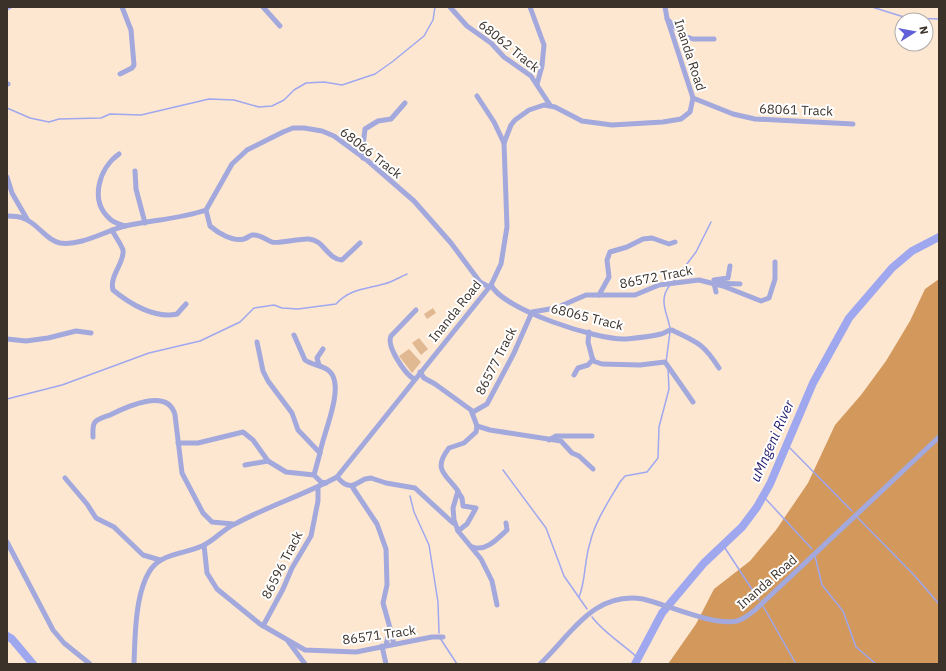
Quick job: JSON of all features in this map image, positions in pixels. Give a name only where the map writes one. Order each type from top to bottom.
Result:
[{"type":"street","points":[[120,74],[132,68],[134,65],[131,30],[122,7]]},
{"type":"street","points":[[263,7],[280,26]]},
{"type":"street","name":"68062 Track","points":[[450,7],[467,26],[491,43],[508,60],[528,73],[550,105]]},
{"type":"street","name":"Inanda Road","points":[[160,560],[204,545],[234,524],[318,488],[337,477],[351,461],[414,379],[490,286],[501,264],[507,227],[504,143],[511,125],[521,115],[536,106],[550,105],[582,121],[612,124],[638,124],[663,122],[685,117],[690,112],[693,98],[667,18],[665,7]]},
{"type":"street","points":[[531,8],[544,45],[542,66],[537,84]]},
{"type":"street","points":[[667,18],[684,36],[693,39],[714,39]]},
{"type":"street","points":[[477,96],[494,122],[504,143]]},
{"type":"street","name":"68061 Track","points":[[693,98],[733,114],[755,119],[853,124]]},
{"type":"street","points":[[363,158],[365,129],[378,121],[391,118],[405,103]]},
{"type":"street","name":"68066 Track","points":[[206,210],[225,175],[237,158],[247,150],[283,132],[304,128],[322,131],[334,136],[363,158],[417,204],[451,243],[480,282],[490,286]]},
{"type":"street","points":[[119,154],[105,166],[99,187],[102,204],[109,218],[125,226]]},
{"type":"street","points":[[135,171],[136,189],[145,222]]},
{"type":"street","points":[[7,177],[12,193],[27,219],[50,238],[61,243],[78,241],[125,226],[188,216],[206,210],[210,226],[230,238],[241,239],[254,235],[265,238],[273,243],[310,239],[320,243],[335,259],[342,260],[360,243]]},
{"type":"street","points":[[7,216],[27,219]]},
{"type":"street","points":[[112,230],[123,249],[123,253],[115,273],[112,286],[113,290],[128,302],[158,314],[178,314],[186,304]]},
{"type":"street","points":[[599,295],[609,277],[607,260],[610,252],[627,247],[643,239],[652,238],[669,244],[675,242]]},
{"type":"street","name":"86572 Track","points":[[530,313],[533,311],[556,308],[586,295],[635,295],[664,284],[690,281],[707,281],[761,301],[769,298],[775,279],[775,262]]},
{"type":"street","points":[[707,281],[728,278],[730,266]]},
{"type":"street","points":[[716,292],[714,283],[740,284]]},
{"type":"street","name":"68065 Track","points":[[490,286],[500,296],[530,313],[589,332],[623,339],[655,335],[672,330],[690,341],[700,343],[709,352],[719,368]]},
{"type":"street","points":[[414,379],[410,377],[395,355],[390,346],[390,337],[416,310]]},
{"type":"street","name":"86577 Track","points":[[473,412],[487,404],[528,324],[530,313]]},
{"type":"street","points":[[7,339],[26,341],[48,338],[76,331],[91,333]]},
{"type":"street","points":[[589,332],[588,342],[593,359],[596,363],[640,365],[665,362],[693,402]]},
{"type":"street","points":[[294,335],[305,360],[319,365],[328,370],[334,376],[336,394],[314,475]]},
{"type":"street","points":[[256,342],[266,377],[292,413],[298,430],[320,453]]},
{"type":"street","points":[[319,365],[317,358],[323,349]]},
{"type":"street","points":[[574,375],[578,368],[587,365],[593,359]]},
{"type":"street","points":[[420,372],[424,378],[435,384],[473,412],[477,426],[476,432],[468,440],[449,448],[442,462],[442,474],[462,498],[463,506],[476,508],[467,524],[457,529]]},
{"type":"street","points":[[93,437],[93,425],[97,420],[138,403],[161,402],[174,409],[182,473],[203,513],[212,522],[231,525],[234,524]]},
{"type":"street","points":[[477,426],[490,430],[561,441],[572,453],[579,456],[594,469]]},
{"type":"street","points":[[178,443],[198,443],[244,432],[253,440],[268,460],[286,472],[314,475],[321,482],[326,483]]},
{"type":"street","points":[[549,440],[556,436],[592,436]]},
{"type":"street","name":"Inanda Road","points":[[540,664],[588,614],[597,607],[612,601],[631,598],[661,603],[697,615],[725,622],[739,620],[747,616],[939,437]]},
{"type":"street","points":[[245,464],[268,460]]},
{"type":"street","points":[[337,477],[343,484],[350,486],[365,479],[371,478],[386,484],[415,488],[450,519],[473,547],[492,582],[497,605]]},
{"type":"street","points":[[65,478],[87,504],[96,518],[114,527],[143,555],[160,560],[148,574],[142,589],[134,664]]},
{"type":"street","points":[[354,485],[353,488],[377,524],[384,541],[387,581],[383,603],[394,644]]},
{"type":"street","name":"86596 Track","points":[[263,626],[283,589],[301,550],[311,536],[318,501],[318,488]]},
{"type":"street","points":[[457,529],[452,512],[458,492]]},
{"type":"street","points":[[473,547],[480,548],[495,541],[507,530],[506,523]]},
{"type":"street","points":[[7,542],[53,630],[64,643],[90,664]]},
{"type":"street","name":"86571 Track","points":[[204,545],[208,573],[213,584],[223,595],[263,626],[305,650],[356,652],[394,644],[443,637]]},
{"type":"street","points":[[386,664],[384,646],[390,631]]},
{"type":"street","points":[[288,640],[305,664]]},
{"type":"shaded area","points":[[939,279],[939,664],[668,664],[696,624],[714,589],[750,561],[776,530],[808,483],[835,425],[861,395],[886,361],[910,321],[925,289]]},
{"type":"shaded area","points":[[433,308],[436,313],[427,319],[424,314]]},
{"type":"shaded area","points":[[419,338],[428,349],[421,355],[412,343]]},
{"type":"shaded area","points":[[409,349],[421,362],[412,373],[399,356]]},
{"type":"waterway","points":[[7,10],[12,7]]},
{"type":"waterway","points":[[7,108],[30,118],[49,122],[59,119],[101,118],[110,114],[141,115],[209,99],[234,100],[259,107],[272,106],[284,100],[294,90],[306,83],[324,82],[342,85],[375,74],[424,36],[433,20],[435,7]]},
{"type":"waterway","points":[[872,7],[907,18],[939,19]]},
{"type":"waterway","points":[[674,281],[696,252],[711,222]]},
{"type":"waterway","name":"uMngeni River","points":[[635,664],[662,613],[704,563],[742,527],[757,507],[770,484],[813,383],[849,318],[892,268],[912,251],[939,237]]},
{"type":"waterway","points":[[7,399],[62,385],[149,353],[200,341],[240,322],[254,308],[274,305],[282,308],[298,309],[336,304],[352,292],[387,283],[407,274]]},
{"type":"waterway","points":[[670,285],[666,290],[664,306],[670,328]]},
{"type":"waterway","points":[[666,362],[670,332]]},
{"type":"waterway","points":[[579,597],[583,584],[588,550],[592,535],[607,504],[625,476],[647,472],[658,458],[659,427],[669,389],[668,369]]},
{"type":"waterway","points":[[786,444],[852,511]]},
{"type":"waterway","points":[[503,470],[546,528],[564,576],[587,609]]},
{"type":"waterway","points":[[410,496],[414,512],[429,545],[438,602],[439,633]]},
{"type":"waterway","points":[[763,496],[812,549]]},
{"type":"waterway","points":[[857,517],[914,575],[939,604]]},
{"type":"waterway","points":[[723,545],[759,600]]},
{"type":"waterway","points":[[815,556],[822,585],[843,611],[856,647],[876,664]]},
{"type":"waterway","points":[[763,606],[796,664]]},
{"type":"waterway","points":[[592,617],[608,633],[638,658]]},
{"type":"waterway","name":"uMngeni River","points":[[7,636],[12,639],[33,664]]},
{"type":"waterway","points":[[440,638],[457,664]]}]
